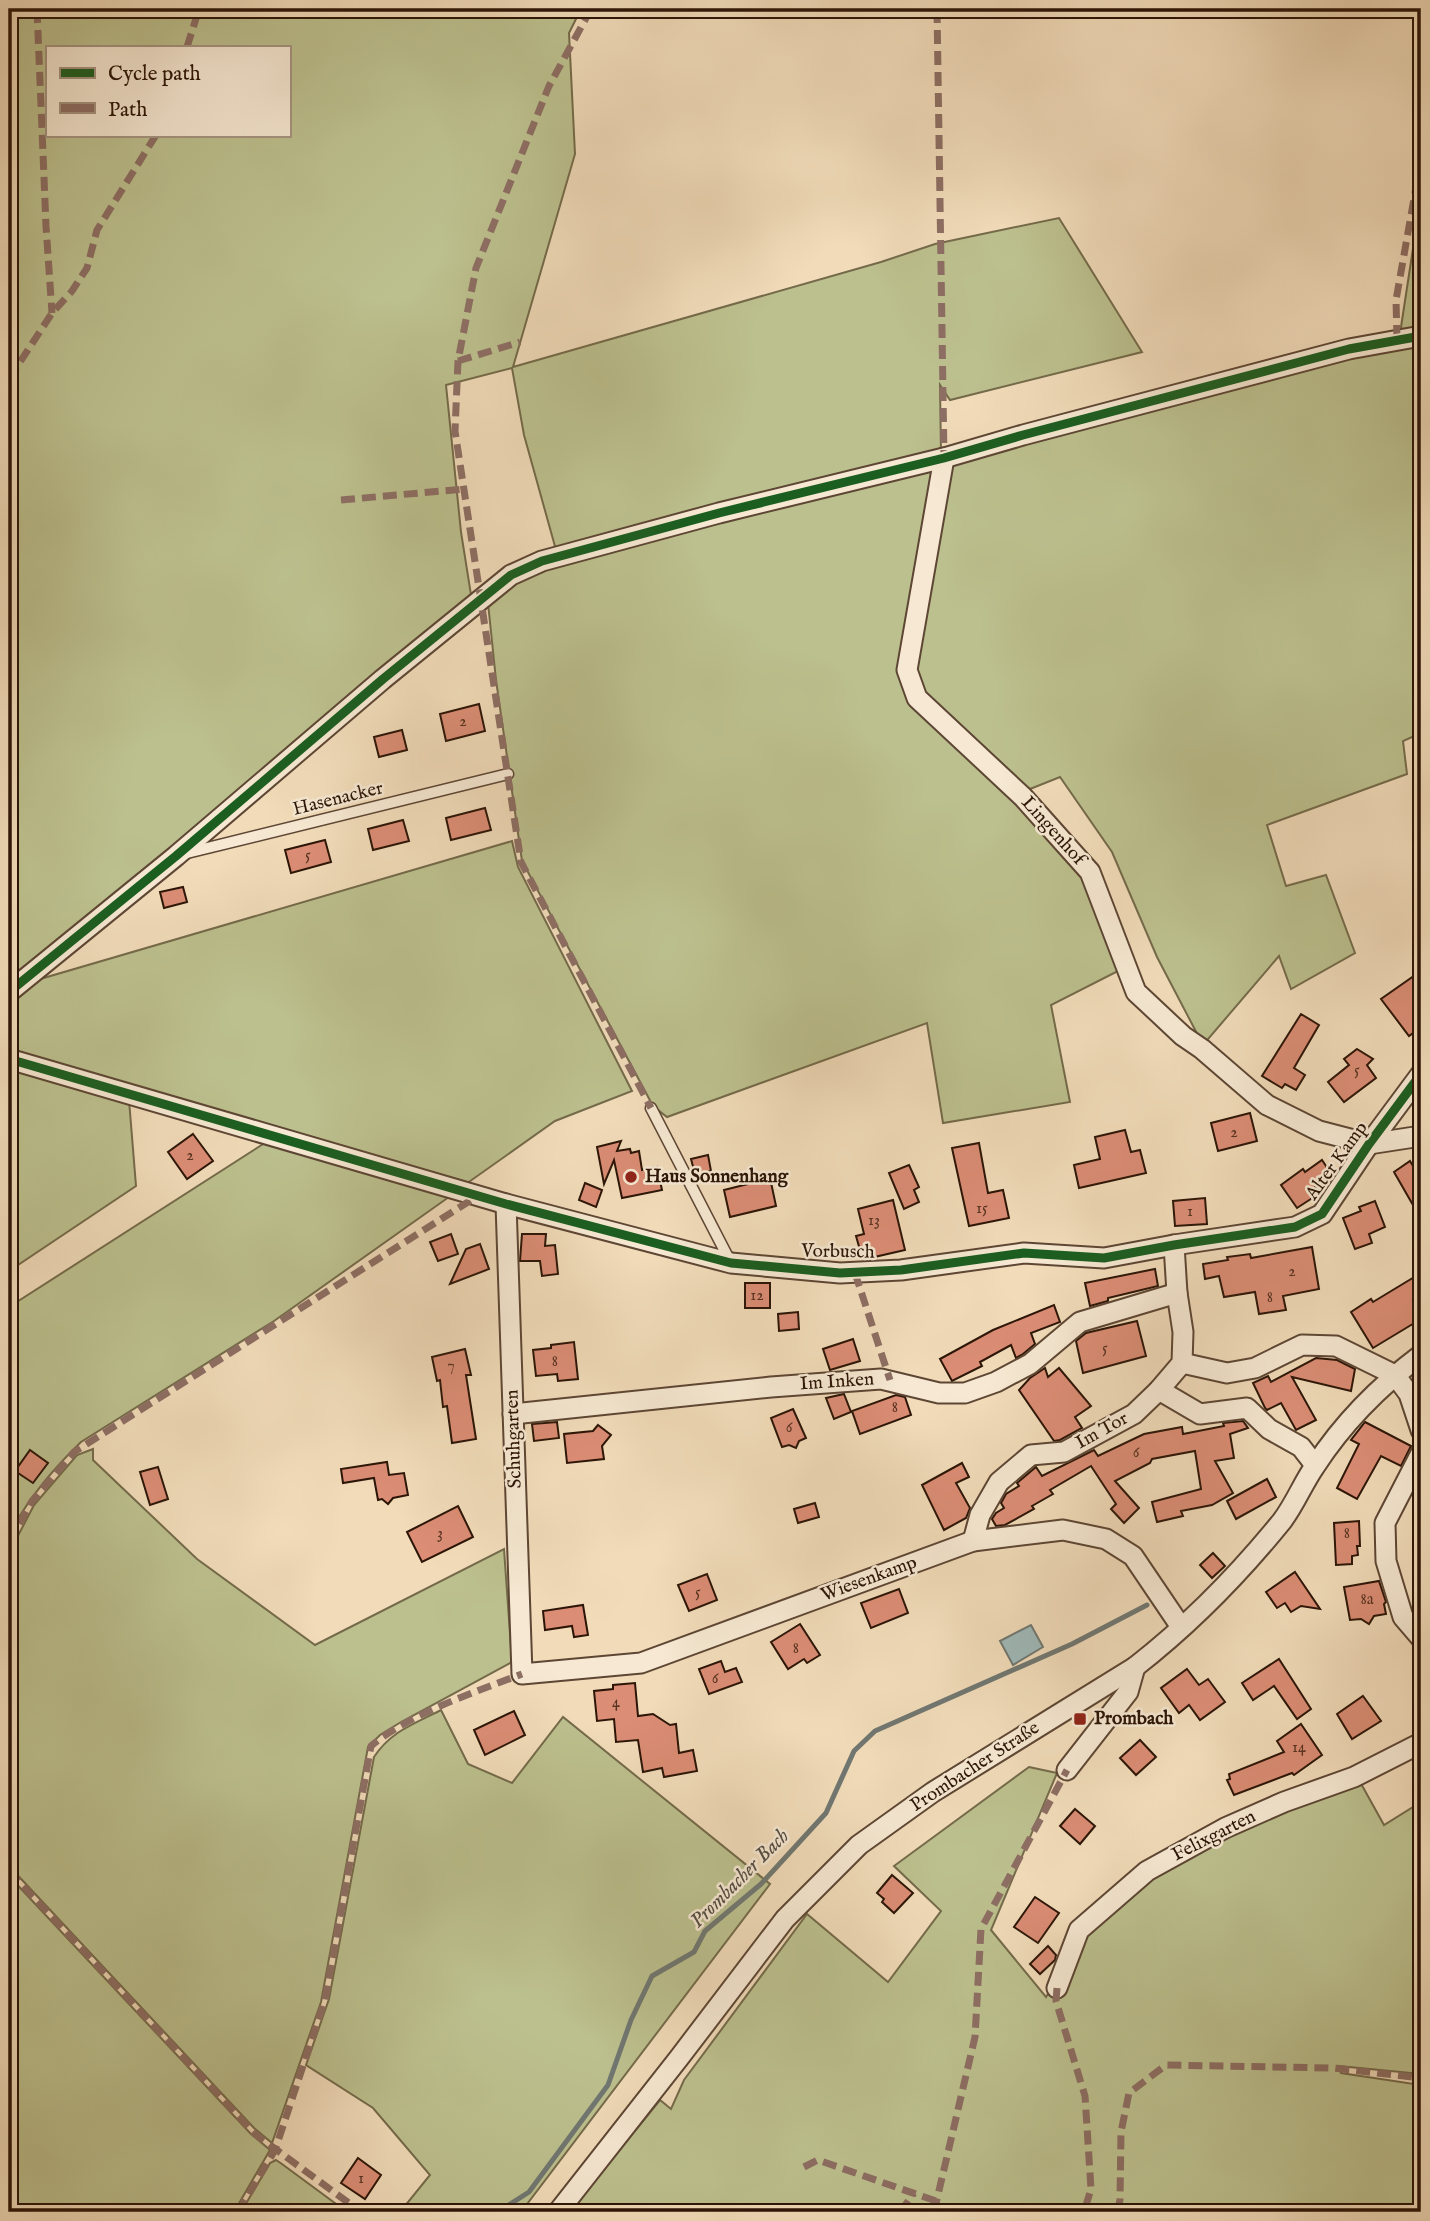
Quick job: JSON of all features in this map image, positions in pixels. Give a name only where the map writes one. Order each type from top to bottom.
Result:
[{"type":"street","points":[[9,992],[176,856],[383,679],[512,575],[542,561],[706,516],[944,458],[1336,353],[1421,336]]},
{"type":"street","name":"Lingenhof","points":[[944,458],[907,670],[918,698],[1023,797],[1090,872],[1136,992],[1182,1036],[1202,1049],[1267,1105],[1319,1131],[1369,1144],[1421,1136]]},
{"type":"street","name":"Vorbusch","points":[[9,1059],[506,1204],[732,1264],[847,1273],[901,1270],[1024,1253],[1104,1258],[1174,1245]]},
{"type":"street","name":"Alter Kamp","points":[[1174,1245],[1295,1227],[1322,1214],[1421,1074]]},
{"type":"street","name":"Schuhgarten","points":[[506,1204],[522,1674]]},
{"type":"street","points":[[1174,1245],[1177,1293],[1184,1332],[1182,1363],[1227,1373],[1255,1367],[1302,1345],[1336,1346],[1395,1375],[1409,1394],[1421,1430]]},
{"type":"street","name":"Im Inken","points":[[513,1414],[771,1387],[881,1379],[939,1393],[965,1393],[996,1382],[1030,1364],[1080,1322],[1177,1293]]},
{"type":"street","name":"Prombacher Straße","points":[[558,2212],[785,1919],[859,1845],[933,1792],[1135,1667],[1181,1627],[1238,1571],[1284,1518],[1315,1465],[1339,1432],[1395,1375],[1421,1355]]},
{"type":"street","name":"Im Tor","points":[[973,1541],[980,1515],[999,1482],[1031,1455],[1064,1452],[1134,1415],[1182,1363]]},
{"type":"street","points":[[1159,1390],[1200,1414],[1247,1408],[1269,1429],[1301,1447],[1315,1465]]},
{"type":"street","points":[[1421,1452],[1385,1523],[1386,1561],[1396,1595],[1404,1617],[1421,1638]]},
{"type":"street","name":"Wiesenkamp","points":[[522,1674],[641,1664],[973,1541],[1063,1530],[1106,1539],[1133,1556],[1181,1627]]},
{"type":"street","points":[[1067,1770],[1128,1692],[1135,1667]]},
{"type":"street","name":"Felixgarten","points":[[1057,1988],[1079,1930],[1147,1871],[1224,1828],[1284,1802],[1354,1777],[1421,1743]]},
{"type":"lane","name":"Hasenacker","points":[[176,856],[508,774]]},
{"type":"lane","points":[[651,1108],[732,1264]]},
{"type":"green space","points":[[9,9],[581,9],[569,33],[575,154],[513,367],[881,262],[935,244],[1059,218],[1142,352],[950,400],[940,385],[941,454],[556,550],[524,435],[512,368],[446,385],[461,532],[472,601],[9,981]]},
{"type":"green space","points":[[1421,196],[1421,332],[1405,334],[1401,327]]},
{"type":"green space","points":[[1421,341],[1421,733],[1403,741],[1407,774],[1267,825],[1286,886],[1326,875],[1355,953],[1291,989],[1279,956],[1203,1045],[1157,957],[1112,852],[1060,777],[1025,791],[922,696],[912,668],[950,464],[1352,354]]},
{"type":"green space","points":[[930,470],[934,476],[904,673],[1087,876],[1122,969],[1051,1005],[1070,1102],[943,1123],[927,1023],[667,1117],[653,1106],[522,861],[496,680],[488,603],[533,568]]},
{"type":"green space","points":[[512,841],[518,867],[632,1091],[555,1121],[466,1184],[9,1053],[9,997],[30,982]]},
{"type":"green space","points":[[9,1067],[129,1100],[136,1186],[9,1271]]},
{"type":"green space","points":[[271,1139],[456,1192],[274,1321],[81,1442],[41,1486],[9,1535],[9,1307]]},
{"type":"green space","points":[[93,1449],[93,1460],[197,1559],[315,1645],[504,1549],[512,1662],[401,1722],[380,1735],[368,1747],[321,2002],[272,2143],[254,2128],[9,1866],[9,1553],[34,1505],[77,1455]]},
{"type":"green space","points":[[441,1710],[468,1764],[512,1783],[563,1717],[770,1884],[521,2212],[400,2212],[430,2175],[373,2108],[306,2065],[329,1999],[374,1757],[396,1734]]},
{"type":"green space","points":[[1029,1767],[1057,1773],[991,1930],[1046,1997],[1088,1929],[1186,1854],[1359,1780],[1384,1825],[1421,1802],[1421,2074],[1338,2066],[1341,2073],[1421,2085],[1421,2212],[569,2212],[660,2100],[671,2109],[684,2080],[807,1914],[888,1982],[941,1911],[894,1866]]},
{"type":"green space","points":[[9,1876],[250,2133],[270,2150],[234,2212],[9,2212]]},
{"type":"green space","points":[[276,2160],[347,2212],[241,2212],[270,2163]]},
{"type":"water","points":[[1031,1625],[1043,1647],[1013,1665],[1000,1641]]},
{"type":"building","points":[[479,704],[485,731],[446,741],[440,714]]},
{"type":"building","points":[[402,730],[407,750],[379,757],[374,737]]},
{"type":"building","points":[[485,808],[491,830],[451,840],[446,818]]},
{"type":"building","points":[[403,820],[409,841],[373,850],[368,829]]},
{"type":"building","points":[[325,840],[331,862],[291,873],[285,850]]},
{"type":"building","points":[[183,887],[187,902],[164,908],[160,892]]},
{"type":"building","points":[[1421,971],[1421,1000],[1414,1005],[1421,1015],[1421,1027],[1409,1036],[1381,999]]},
{"type":"building","points":[[1301,1014],[1319,1025],[1294,1068],[1305,1075],[1296,1090],[1285,1084],[1282,1088],[1262,1076]]},
{"type":"building","points":[[1357,1049],[1373,1059],[1367,1065],[1376,1078],[1344,1102],[1328,1082],[1349,1065],[1344,1059]]},
{"type":"building","points":[[1250,1113],[1257,1141],[1218,1151],[1211,1123]]},
{"type":"building","points":[[1125,1130],[1131,1152],[1140,1150],[1146,1173],[1079,1188],[1074,1165],[1100,1159],[1095,1137]]},
{"type":"building","points":[[193,1134],[213,1161],[187,1179],[168,1152]]},
{"type":"building","name":"Haus Sonnenhang","points":[[621,1141],[617,1151],[639,1151],[642,1170],[657,1167],[662,1190],[622,1198],[614,1160],[604,1184],[597,1147]]},
{"type":"building","points":[[979,1143],[988,1193],[1003,1190],[1009,1218],[969,1226],[952,1148]]},
{"type":"building","points":[[708,1155],[711,1171],[695,1174],[691,1159]]},
{"type":"building","points":[[1322,1160],[1332,1175],[1315,1186],[1320,1193],[1297,1208],[1281,1185],[1303,1169],[1305,1172]]},
{"type":"building","points":[[1410,1161],[1416,1171],[1421,1168],[1421,1219],[1394,1172]]},
{"type":"building","points":[[909,1165],[919,1187],[914,1190],[919,1202],[904,1209],[889,1173]]},
{"type":"building","points":[[769,1173],[776,1206],[730,1217],[724,1190],[748,1184],[747,1179]]},
{"type":"building","points":[[585,1183],[602,1190],[596,1207],[579,1200]]},
{"type":"building","points":[[1205,1198],[1207,1224],[1175,1226],[1173,1201]]},
{"type":"building","points":[[893,1200],[905,1250],[870,1258],[867,1248],[860,1250],[856,1236],[864,1234],[858,1209]]},
{"type":"building","points":[[1375,1201],[1385,1227],[1369,1234],[1372,1243],[1355,1249],[1343,1218],[1361,1211],[1359,1207]]},
{"type":"building","points":[[451,1234],[458,1254],[438,1261],[430,1242]]},
{"type":"building","points":[[522,1234],[546,1234],[545,1246],[555,1245],[558,1274],[542,1276],[540,1261],[520,1261]]},
{"type":"building","points":[[480,1244],[489,1269],[450,1284],[466,1249]]},
{"type":"building","points":[[1312,1247],[1319,1289],[1283,1296],[1286,1310],[1259,1314],[1255,1292],[1224,1297],[1219,1276],[1205,1279],[1203,1264],[1228,1260],[1227,1257],[1250,1254],[1251,1258]]},
{"type":"building","points":[[1155,1269],[1158,1286],[1108,1298],[1108,1301],[1090,1306],[1085,1283]]},
{"type":"building","points":[[1421,1273],[1421,1296],[1413,1301],[1421,1319],[1373,1348],[1351,1312]]},
{"type":"building","points":[[745,1283],[770,1283],[770,1308],[745,1308]]},
{"type":"building","points":[[1054,1305],[1060,1322],[1031,1333],[1035,1344],[1023,1354],[1016,1358],[1011,1345],[980,1362],[982,1366],[952,1381],[940,1359],[993,1330]]},
{"type":"building","points":[[798,1312],[799,1329],[779,1331],[778,1314]]},
{"type":"building","points":[[1137,1321],[1146,1356],[1083,1373],[1076,1341],[1086,1333]]},
{"type":"building","points":[[853,1339],[860,1361],[830,1370],[823,1349]]},
{"type":"building","points":[[574,1342],[578,1379],[558,1381],[557,1374],[536,1376],[533,1350]]},
{"type":"building","points":[[465,1349],[471,1375],[466,1375],[476,1439],[452,1443],[447,1406],[443,1407],[440,1380],[437,1381],[432,1357]]},
{"type":"building","points":[[1316,1358],[1337,1360],[1355,1369],[1351,1391],[1292,1377],[1316,1420],[1296,1430],[1281,1403],[1267,1410],[1265,1408],[1253,1383],[1268,1376],[1271,1382]]},
{"type":"building","points":[[1045,1368],[1048,1377],[1059,1368],[1091,1406],[1075,1417],[1082,1428],[1054,1441],[1019,1390]]},
{"type":"building","points":[[844,1394],[851,1412],[834,1419],[826,1398]]},
{"type":"building","points":[[896,1395],[905,1397],[911,1415],[860,1434],[852,1411]]},
{"type":"building","points":[[793,1409],[806,1438],[799,1441],[796,1448],[789,1445],[782,1447],[771,1418]]},
{"type":"building","points":[[1243,1421],[1248,1428],[1230,1434],[1234,1458],[1215,1461],[1233,1493],[1212,1505],[1181,1511],[1183,1516],[1157,1522],[1152,1502],[1201,1489],[1195,1451],[1152,1459],[1150,1463],[1115,1481],[1139,1508],[1124,1523],[1111,1509],[1116,1504],[1091,1466],[1050,1490],[1053,1494],[1032,1506],[1034,1509],[1005,1525],[996,1526],[992,1519],[1004,1508],[1001,1503],[1006,1494],[1019,1486],[1017,1483],[1036,1467],[1042,1476],[1094,1450],[1098,1456],[1144,1434],[1182,1427],[1183,1434],[1224,1426],[1223,1423]]},
{"type":"building","points":[[557,1422],[559,1438],[534,1441],[532,1424]]},
{"type":"building","points":[[1365,1422],[1411,1446],[1401,1466],[1381,1456],[1357,1499],[1337,1488],[1359,1444],[1351,1440]]},
{"type":"building","points":[[598,1425],[611,1435],[602,1446],[604,1459],[567,1463],[564,1434],[593,1431]]},
{"type":"building","points":[[30,1450],[48,1463],[33,1483],[15,1471]]},
{"type":"building","points":[[387,1462],[389,1475],[404,1473],[408,1495],[393,1498],[388,1504],[382,1499],[378,1500],[374,1478],[343,1483],[341,1469]]},
{"type":"building","points":[[962,1463],[969,1477],[956,1483],[970,1508],[966,1518],[944,1530],[922,1485]]},
{"type":"building","points":[[158,1467],[168,1499],[150,1505],[140,1472]]},
{"type":"building","points":[[1267,1479],[1276,1497],[1236,1519],[1227,1501]]},
{"type":"building","points":[[815,1503],[819,1517],[798,1523],[794,1509]]},
{"type":"building","points":[[458,1506],[473,1537],[422,1562],[407,1532]]},
{"type":"building","points":[[1359,1521],[1358,1555],[1352,1556],[1352,1564],[1336,1565],[1334,1523]]},
{"type":"building","points":[[1213,1553],[1225,1566],[1212,1578],[1200,1565]]},
{"type":"building","points":[[1295,1572],[1320,1609],[1301,1606],[1291,1612],[1285,1603],[1277,1608],[1266,1592]]},
{"type":"building","points":[[707,1574],[717,1600],[689,1611],[678,1585]]},
{"type":"building","points":[[1379,1581],[1386,1602],[1386,1614],[1374,1616],[1369,1624],[1361,1619],[1350,1620],[1344,1587]]},
{"type":"building","points":[[899,1589],[908,1613],[871,1628],[861,1603]]},
{"type":"building","points":[[583,1605],[588,1635],[574,1637],[572,1626],[545,1630],[543,1611]]},
{"type":"building","points":[[800,1624],[820,1655],[807,1663],[804,1659],[788,1669],[771,1642]]},
{"type":"building","points":[[1279,1659],[1311,1709],[1297,1719],[1274,1686],[1253,1700],[1242,1683]]},
{"type":"building","points":[[721,1661],[725,1672],[736,1668],[742,1682],[709,1694],[699,1669]]},
{"type":"building","points":[[1187,1669],[1199,1685],[1208,1679],[1225,1702],[1200,1720],[1189,1705],[1179,1713],[1161,1688]]},
{"type":"building","points":[[635,1683],[638,1716],[653,1714],[670,1725],[676,1724],[679,1753],[693,1750],[697,1771],[664,1777],[662,1768],[643,1772],[638,1740],[616,1742],[614,1719],[597,1721],[594,1691],[613,1689],[613,1685]]},
{"type":"building","points":[[1363,1696],[1381,1721],[1352,1739],[1337,1714]]},
{"type":"building","points":[[514,1711],[525,1735],[485,1755],[474,1730]]},
{"type":"building","points":[[1301,1724],[1322,1755],[1294,1775],[1292,1773],[1234,1795],[1227,1780],[1230,1779],[1229,1774],[1284,1752],[1277,1741]]},
{"type":"building","points":[[1140,1740],[1156,1757],[1136,1775],[1120,1758]]},
{"type":"building","points":[[1075,1809],[1095,1826],[1080,1844],[1060,1826]]},
{"type":"building","points":[[892,1875],[913,1893],[894,1913],[877,1893]]},
{"type":"building","points":[[1035,1897],[1059,1913],[1038,1943],[1014,1927]]},
{"type":"building","points":[[1048,1946],[1056,1955],[1055,1960],[1040,1974],[1030,1964]]},
{"type":"building","points":[[358,2158],[381,2175],[365,2199],[341,2183]]},
{"type":"waterway","name":"Prombacher Bach","points":[[498,2212],[529,2192],[608,2085],[631,2020],[652,1976],[694,1952],[705,1931],[761,1884],[826,1813],[854,1751],[875,1731],[1072,1644],[1147,1605]]},
{"type":"marked path","points":[[37,9],[52,313]]},
{"type":"marked path","points":[[187,46],[199,9]]},
{"type":"marked path","points":[[591,9],[549,86],[476,268],[458,361],[455,431],[521,862],[651,1108]]},
{"type":"marked path","points":[[937,9],[944,458]]},
{"type":"marked path","points":[[9,379],[52,313],[72,291],[87,268],[97,230],[155,136]]},
{"type":"marked path","points":[[1397,339],[1396,300],[1421,159]]},
{"type":"marked path","points":[[458,361],[520,342]]},
{"type":"marked path","points":[[341,500],[464,489]]},
{"type":"marked path","points":[[9,684],[15,721],[9,753]]},
{"type":"marked path","points":[[9,1542],[32,1501],[74,1452],[479,1195]]},
{"type":"marked path","points":[[855,1273],[890,1380]]},
{"type":"marked path","points":[[238,2212],[275,2150],[325,2000],[371,1746],[386,1734],[423,1714],[522,1674]]},
{"type":"marked path","points":[[934,2212],[975,2037],[981,1929],[1067,1770]]},
{"type":"marked path","points":[[9,1871],[255,2134],[361,2212]]},
{"type":"marked path","points":[[1057,1988],[1056,2001],[1085,2096],[1091,2189],[1084,2212]]},
{"type":"marked path","points":[[1117,2212],[1120,2200],[1121,2132],[1129,2093],[1166,2065],[1333,2068],[1421,2078]]},
{"type":"marked path","points":[[804,2167],[818,2160],[936,2201]]},
{"type":"marked path","points":[[900,2212],[914,2193]]},
{"type":"marked path","points":[[1400,2212],[1421,2202]]},
{"type":"marked path","points":[[936,2205],[955,2212]]},
{"type":"cycle path","points":[[9,992],[511,575],[542,561],[719,513],[944,458],[1349,349],[1421,336]]},
{"type":"cycle path","points":[[9,1059],[506,1204],[731,1263],[840,1273],[901,1270],[1024,1253],[1104,1258],[1295,1227],[1322,1214],[1421,1074]]},
{"type":"place","name":"Haus Sonnenhang","points":[[631,1177]]},
{"type":"place","name":"Prombach","points":[[1080,1719]]}]
